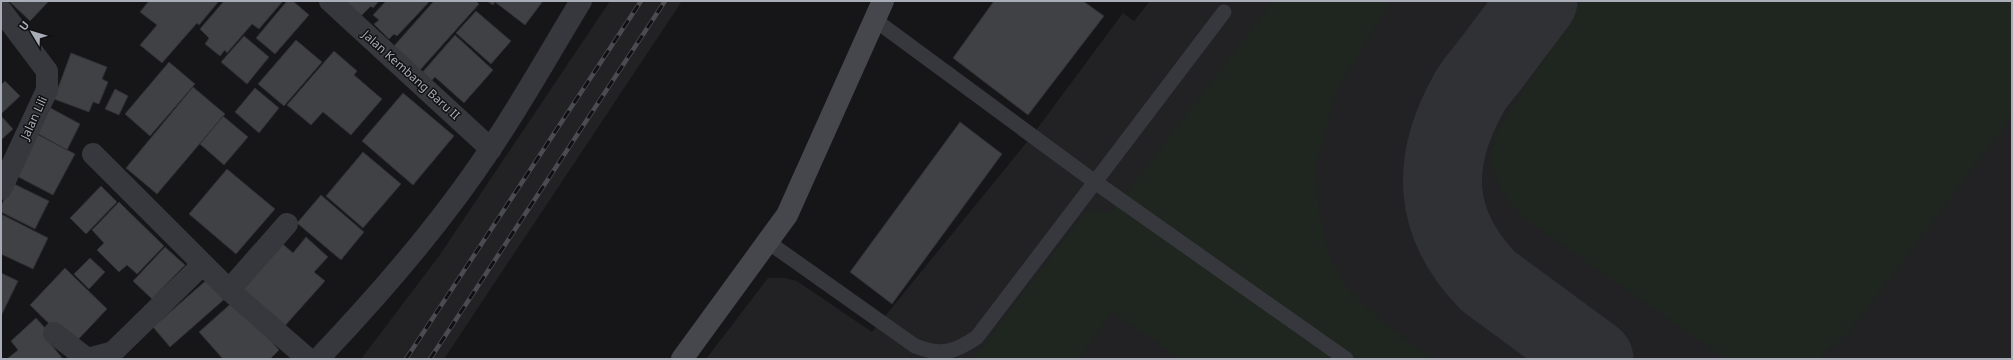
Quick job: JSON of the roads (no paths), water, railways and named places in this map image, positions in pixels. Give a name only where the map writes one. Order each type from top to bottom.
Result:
[{"type":"street","name":"Jalan Kembang Baru II","points":[[330,1],[491,148]]},
{"type":"street","points":[[318,359],[369,306],[422,242],[491,148],[581,1]]},
{"type":"street","name":"Jalan Lili","points":[[1,10],[47,71],[46,90],[1,188]]},
{"type":"street","points":[[682,359],[787,215],[879,10]]},
{"type":"street","points":[[93,154],[229,290],[308,359]]},
{"type":"street","points":[[229,290],[288,224]]},
{"type":"street","points":[[54,333],[87,359],[113,352],[203,264]]},
{"type":"lane","points":[[879,10],[1095,182],[1346,359]]},
{"type":"lane","points":[[768,242],[915,346],[931,352],[948,352],[964,346],[977,337],[1224,12]]},
{"type":"railway","points":[[406,359],[641,1]]},
{"type":"railway","points":[[430,359],[665,1]]}]
